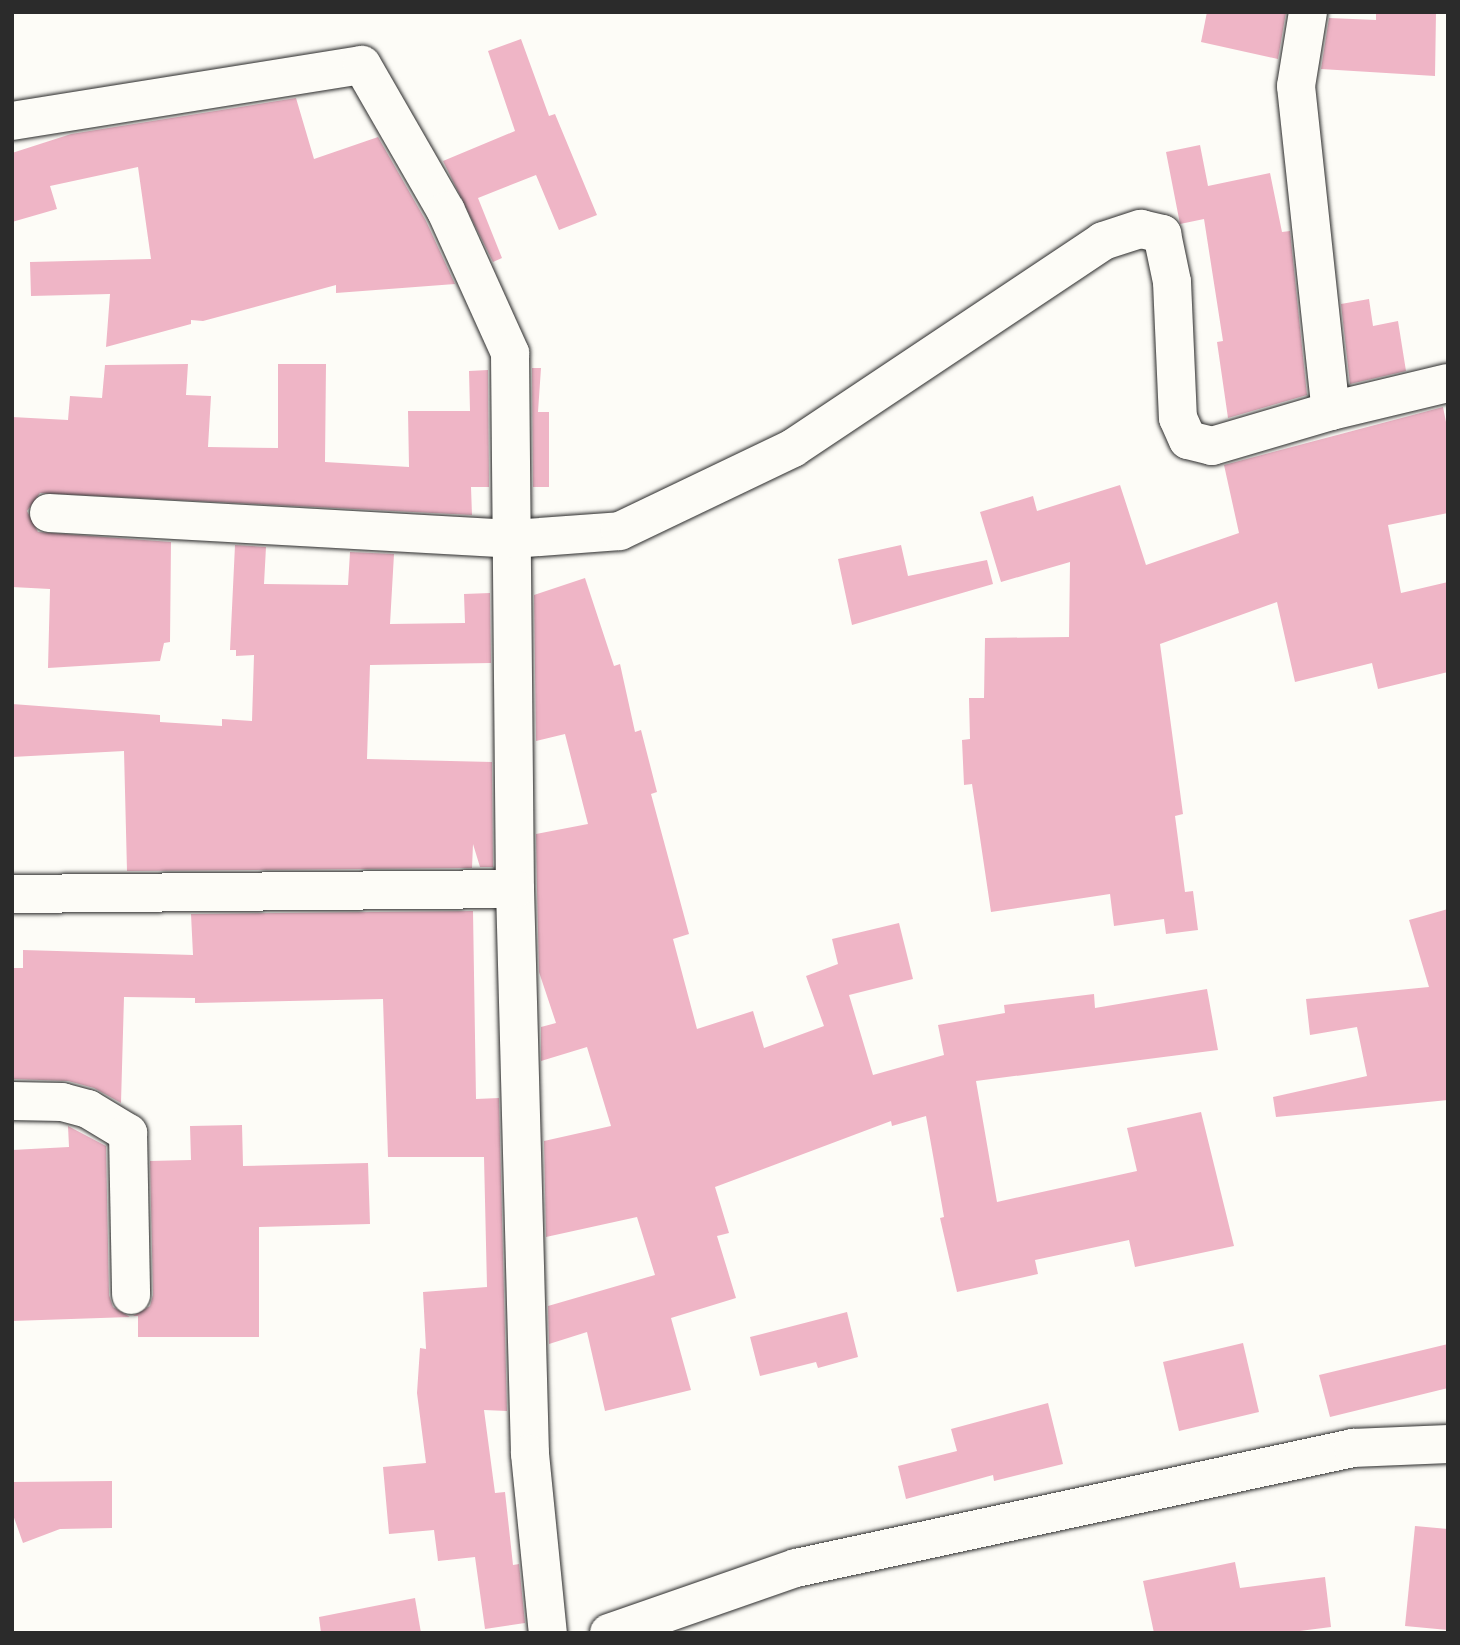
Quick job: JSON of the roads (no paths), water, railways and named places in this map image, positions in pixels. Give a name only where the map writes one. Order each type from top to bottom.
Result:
[{"type":"street","points":[[1308,12],[1296,86],[1331,411]]},
{"type":"street","points":[[12,121],[362,65],[446,211],[510,353],[515,889],[530,1454],[548,1633]]},
{"type":"street","points":[[49,513],[512,539],[620,531],[793,448],[1103,241],[1141,229],[1162,233],[1172,282],[1178,418],[1188,440],[1212,446],[1331,411],[1448,383]]},
{"type":"street","points":[[12,894],[515,889]]},
{"type":"street","points":[[12,1101],[62,1102],[88,1109],[128,1133],[131,1295]]},
{"type":"street","points":[[609,1633],[796,1569],[1353,1448],[1448,1444]]}]
